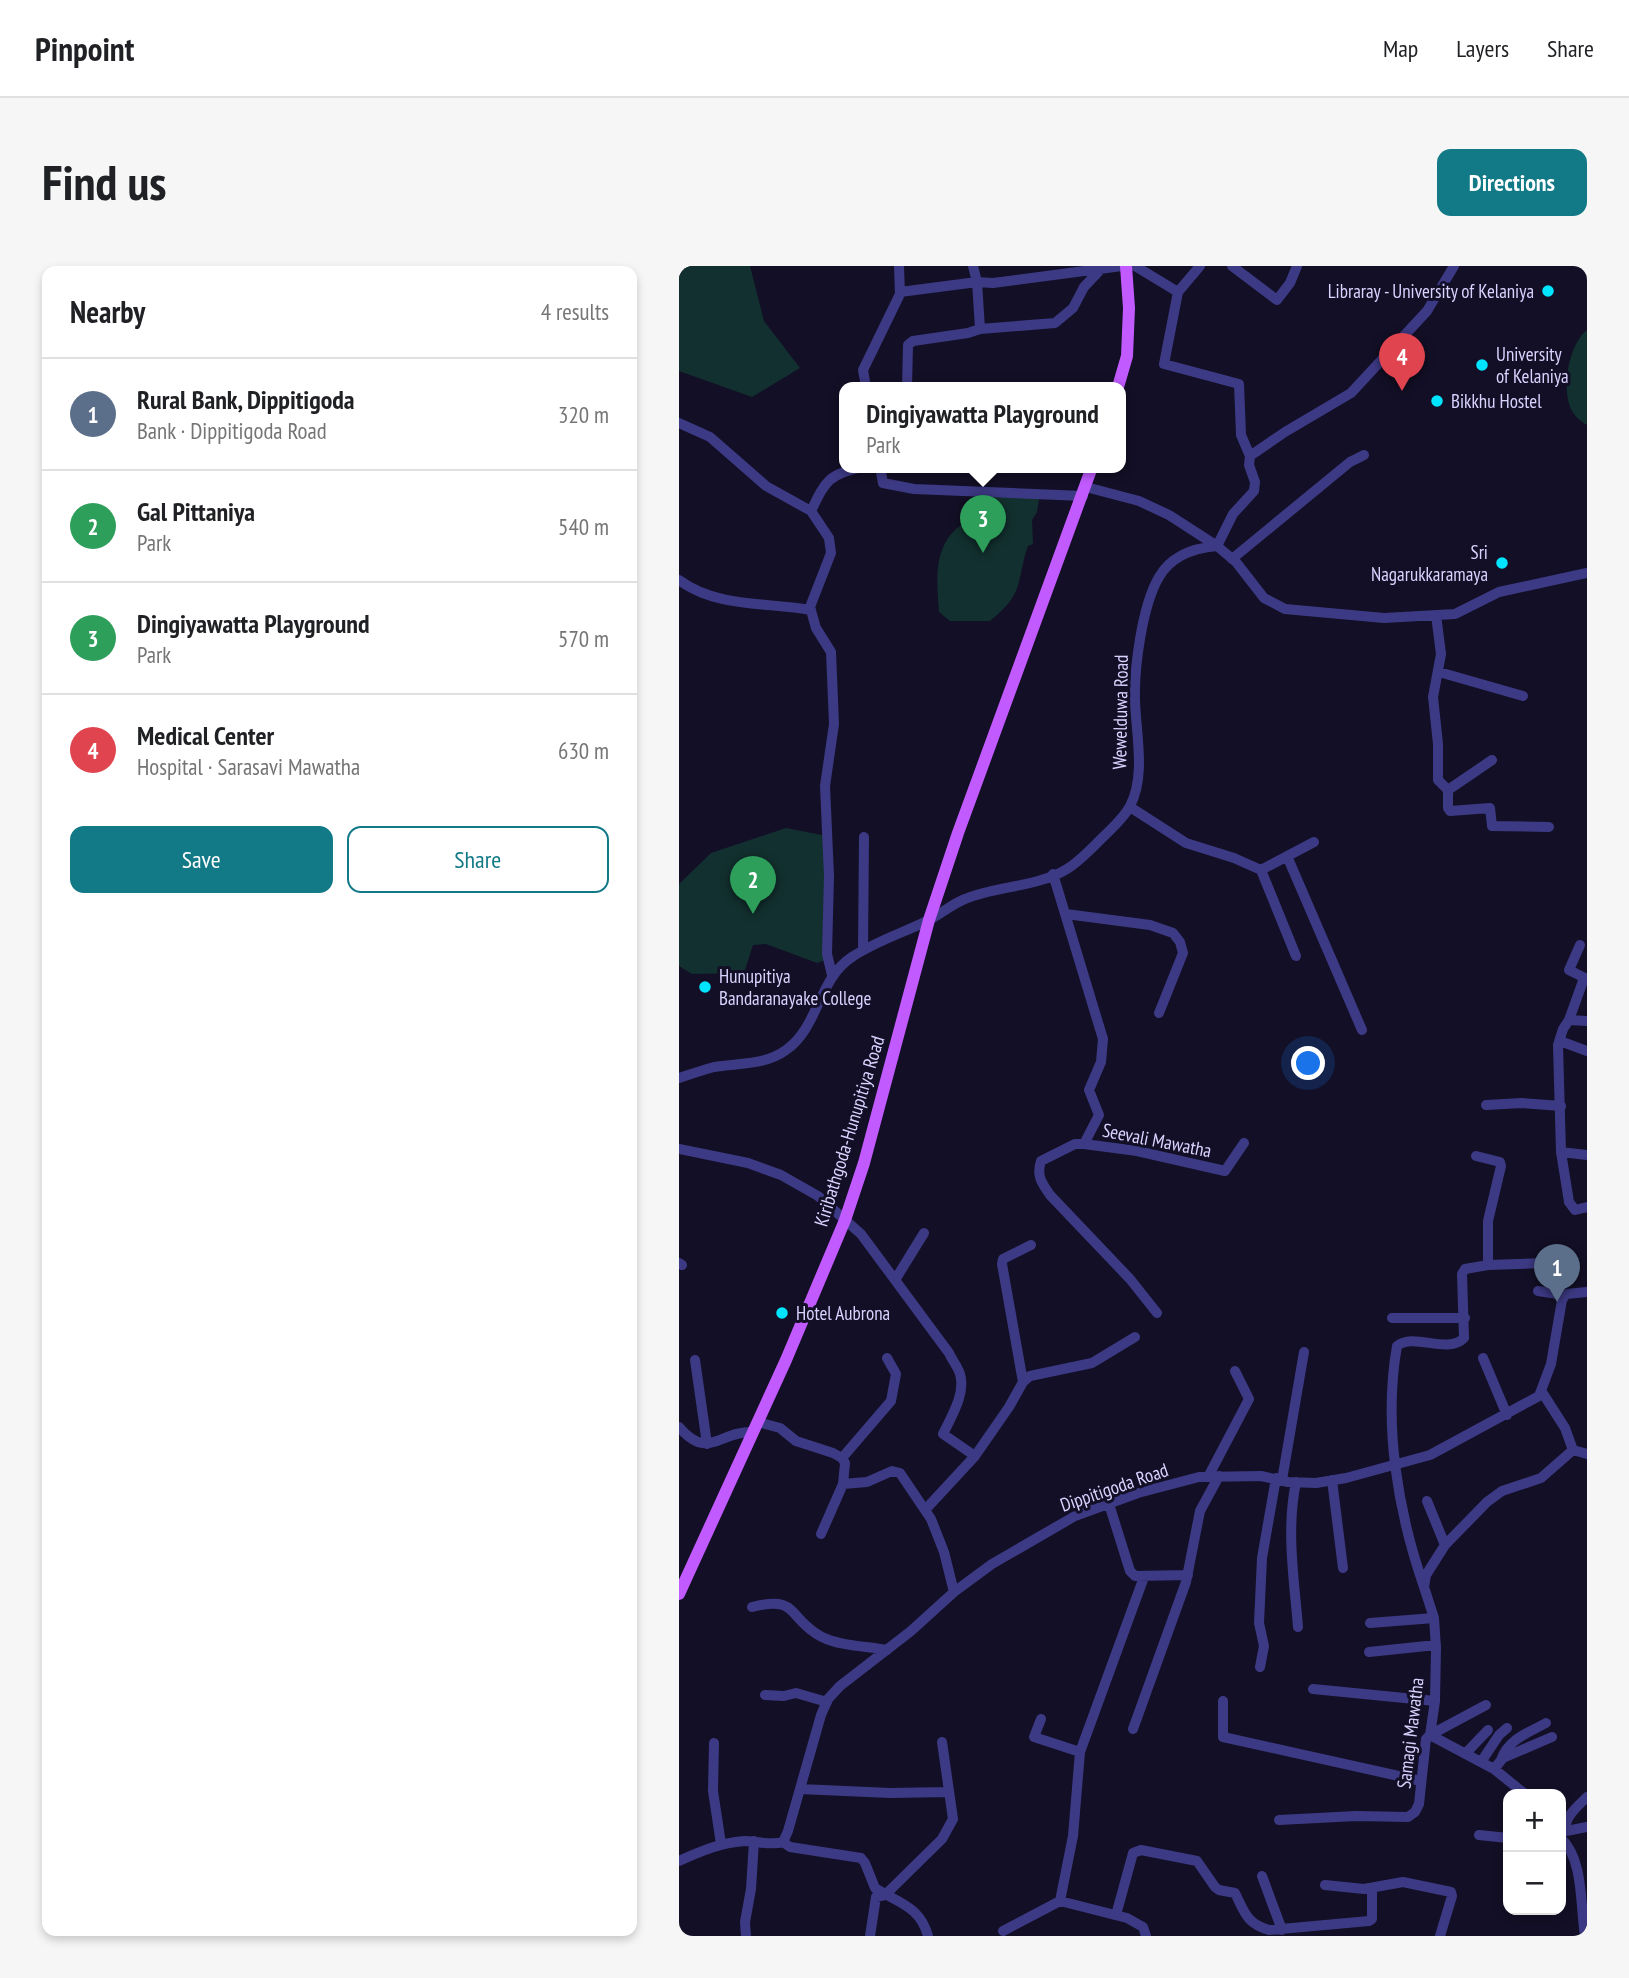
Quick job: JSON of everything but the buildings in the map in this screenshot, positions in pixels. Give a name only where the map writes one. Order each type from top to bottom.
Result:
[{"type":"main road","points":[[1119,382],[1127,356],[1129,307],[1124,266]]},
{"type":"main road","name":"Kiribathgoda-Hunupitiya Road","points":[[679,1594],[756,1427],[845,1220],[864,1163],[929,920],[1090,473]]},
{"type":"street","points":[[865,382],[863,370],[900,292],[899,266]]},
{"type":"street","points":[[973,266],[977,282],[980,329]]},
{"type":"street","points":[[900,292],[1124,266]]},
{"type":"street","points":[[1135,266],[1178,292]]},
{"type":"street","points":[[1200,266],[1178,292],[1164,364],[1239,384],[1241,435],[1250,456],[1254,491],[1233,514],[1217,546]]},
{"type":"street","points":[[1232,266],[1277,300],[1290,283],[1297,266]]},
{"type":"street","points":[[1250,456],[1351,393],[1427,311],[1454,266]]},
{"type":"street","points":[[907,382],[908,345],[913,341],[980,329],[1055,323],[1073,308],[1084,287],[1101,269]]},
{"type":"street","points":[[679,423],[709,438],[766,486],[811,512],[829,538],[831,553],[811,610],[816,628],[831,652],[834,724],[825,786],[829,876],[827,954],[832,975]]},
{"type":"street","points":[[1232,559],[1350,462],[1364,455]]},
{"type":"street","points":[[811,512],[824,484],[840,473]]},
{"type":"street","points":[[881,473],[883,483],[914,489],[1084,491],[1139,501],[1169,515],[1217,546],[1232,559],[1264,598],[1285,609],[1384,618],[1455,614],[1499,592],[1587,573]]},
{"type":"street","name":"Wewelduwa Road","points":[[1130,807],[1136,791],[1138,763],[1136,668],[1148,606],[1159,577],[1180,556],[1204,547],[1217,546]]},
{"type":"street","points":[[679,580],[705,596],[811,610]]},
{"type":"street","points":[[1436,615],[1441,641],[1439,672],[1433,697],[1438,744],[1438,780],[1448,790],[1448,808],[1450,811],[1490,808],[1492,826],[1549,827]]},
{"type":"street","points":[[1439,672],[1523,696]]},
{"type":"street","points":[[1448,790],[1492,760]]},
{"type":"street","points":[[679,1078],[712,1068],[765,1060],[785,1051],[799,1039],[832,975],[850,958],[929,920],[965,899],[1065,870],[1084,856],[1130,807],[1186,843],[1234,858],[1261,870],[1296,956]]},
{"type":"street","points":[[863,950],[864,837]]},
{"type":"street","points":[[1261,870],[1314,842]]},
{"type":"street","points":[[1287,856],[1362,1030]]},
{"type":"street","name":"Seevali Mawatha","points":[[1053,874],[1104,1045],[1101,1062],[1089,1090],[1097,1106],[1098,1119],[1084,1144],[1137,1151],[1225,1171],[1244,1143]]},
{"type":"street","points":[[1066,914],[1150,925],[1173,933],[1180,942],[1183,953],[1159,1013]]},
{"type":"street","points":[[1580,945],[1569,970],[1586,978],[1569,1020],[1563,1028],[1560,1041],[1561,1152],[1569,1202],[1575,1210],[1587,1207]]},
{"type":"street","points":[[1569,1020],[1587,1021]]},
{"type":"street","points":[[1560,1041],[1587,1051]]},
{"type":"street","points":[[1486,1105],[1522,1103],[1560,1107]]},
{"type":"street","points":[[1084,1144],[1075,1144],[1041,1161],[1038,1169],[1040,1180],[1050,1195],[1131,1279],[1157,1313]]},
{"type":"street","points":[[679,1149],[748,1163],[781,1175],[818,1196],[861,1234],[949,1353],[960,1374],[957,1406],[943,1434],[975,1456]]},
{"type":"street","points":[[1561,1152],[1587,1155]]},
{"type":"street","points":[[1476,1156],[1500,1163],[1501,1166],[1488,1221],[1488,1265]]},
{"type":"street","points":[[895,1280],[924,1233]]},
{"type":"street","points":[[1023,1382],[1002,1264],[1003,1259],[1031,1245]]},
{"type":"street","points":[[1392,1318],[1465,1318],[1462,1274],[1465,1269],[1488,1265],[1549,1265],[1553,1293]]},
{"type":"street","points":[[1538,1290],[1566,1294],[1587,1292]]},
{"type":"street","points":[[1566,1294],[1562,1300],[1551,1364],[1542,1392],[1565,1428],[1573,1450]]},
{"type":"street","name":"Samagi Mawatha","points":[[1279,1820],[1356,1816],[1408,1817],[1415,1812],[1419,1804],[1426,1739],[1430,1735],[1435,1701],[1436,1645],[1434,1618],[1409,1538],[1394,1466],[1391,1406],[1397,1346],[1405,1342],[1460,1342],[1464,1338],[1465,1318]]},
{"type":"street","points":[[925,1510],[975,1456],[1023,1382],[1030,1376],[1092,1363],[1135,1337]]},
{"type":"street","points":[[1260,1667],[1264,1640],[1259,1623],[1262,1558],[1304,1352]]},
{"type":"street","points":[[842,1458],[891,1401],[896,1374],[887,1358]]},
{"type":"street","points":[[1483,1358],[1507,1415]]},
{"type":"street","points":[[695,1360],[707,1444]]},
{"type":"street","points":[[1207,1477],[1249,1399],[1235,1371]]},
{"type":"street","name":"Dippitigoda Road","points":[[783,1842],[827,1702],[840,1686],[887,1650],[954,1592],[992,1564],[1038,1536],[1075,1516],[1109,1503],[1199,1477],[1261,1476],[1316,1483],[1394,1466],[1430,1455],[1507,1415],[1542,1392]]},
{"type":"street","points":[[679,1427],[691,1439],[707,1444],[756,1427],[780,1428],[796,1441],[842,1458]]},
{"type":"street","points":[[1573,1450],[1587,1454]]},
{"type":"street","points":[[1424,1587],[1426,1575],[1445,1545],[1487,1502],[1502,1491],[1541,1478],[1573,1450]]},
{"type":"street","points":[[821,1534],[843,1483],[846,1471],[842,1458]]},
{"type":"street","points":[[843,1483],[867,1482],[896,1471],[900,1473],[938,1535],[954,1592]]},
{"type":"street","points":[[1133,1729],[1188,1574],[1200,1511],[1219,1476]]},
{"type":"street","points":[[1332,1480],[1343,1568]]},
{"type":"street","points":[[1296,1482],[1290,1529],[1298,1627]]},
{"type":"street","points":[[1427,1501],[1445,1545]]},
{"type":"street","points":[[1109,1503],[1135,1576],[1188,1574]]},
{"type":"street","points":[[1003,1931],[1019,1929],[1060,1901],[1073,1836],[1080,1752],[1145,1577]]},
{"type":"street","points":[[752,1607],[770,1602],[785,1604],[807,1627],[823,1638],[887,1650]]},
{"type":"street","points":[[1370,1623],[1434,1618]]},
{"type":"street","points":[[1369,1652],[1436,1645]]},
{"type":"street","points":[[1313,1689],[1435,1701]]},
{"type":"street","points":[[765,1695],[784,1696],[796,1693],[827,1702]]},
{"type":"street","points":[[1223,1701],[1223,1738],[1421,1781]]},
{"type":"street","points":[[1430,1735],[1486,1704]]},
{"type":"street","points":[[1041,1718],[1034,1737],[1080,1752]]},
{"type":"street","points":[[1497,1765],[1514,1740],[1546,1723]]},
{"type":"street","points":[[1481,1762],[1499,1735],[1507,1728]]},
{"type":"street","points":[[1466,1754],[1488,1730]]},
{"type":"street","points":[[1430,1735],[1481,1762],[1497,1765],[1520,1789]]},
{"type":"street","points":[[1497,1765],[1552,1737]]},
{"type":"street","points":[[870,1936],[876,1897],[885,1895],[942,1839],[953,1819],[942,1742]]},
{"type":"street","points":[[715,1743],[713,1791],[721,1844]]},
{"type":"street","points":[[800,1789],[890,1793],[949,1792]]},
{"type":"street","points":[[1566,1824],[1573,1810],[1587,1797]]},
{"type":"street","points":[[1566,1833],[1587,1827]]},
{"type":"street","points":[[1479,1835],[1503,1837]]},
{"type":"street","points":[[746,1936],[745,1922],[751,1889],[754,1841]]},
{"type":"street","points":[[679,1861],[721,1844],[754,1841],[774,1844],[783,1842],[790,1847],[861,1858],[874,1888],[911,1909],[924,1923],[928,1936]]},
{"type":"street","points":[[1566,1841],[1574,1854],[1579,1877],[1585,1915],[1585,1936]]},
{"type":"street","points":[[1116,1915],[1133,1853],[1141,1850],[1197,1861],[1215,1887],[1235,1893],[1249,1921],[1255,1927],[1276,1932],[1369,1921],[1372,1919],[1372,1888]]},
{"type":"street","points":[[1262,1876],[1276,1932]]},
{"type":"street","points":[[1325,1885],[1364,1889],[1403,1882],[1451,1892],[1440,1936]]},
{"type":"street","points":[[1060,1901],[1127,1918],[1143,1927],[1146,1936]]},
{"type":"green space","points":[[679,266],[750,266],[764,321],[800,368],[752,397],[679,371]]},
{"type":"green space","points":[[1587,330],[1587,425],[1573,412],[1568,400],[1567,378],[1575,345]]},
{"type":"green space","points":[[984,491],[1040,494],[1037,512],[1032,520],[1033,544],[1028,546],[1014,595],[999,614],[990,621],[950,621],[939,612],[937,579],[940,558],[948,538],[957,528],[974,517],[977,503]]},
{"type":"green space","points":[[786,828],[827,836],[828,959],[817,963],[766,944],[753,945],[744,973],[692,974],[679,966],[679,884],[711,853]]},
{"type":"place","name":"Libraray - University of Kelaniya","points":[[1548,291]]},
{"type":"place","name":"University of Kelaniya","points":[[1482,365]]},
{"type":"place","name":"Medical Center","points":[[1402,391]]},
{"type":"place","name":"Bikkhu Hostel","points":[[1437,401]]},
{"type":"place","name":"Dingiyawatta Playground","points":[[983,553]]},
{"type":"place","name":"Sri Nagarukkaramaya","points":[[1502,563]]},
{"type":"place","name":"Gal Pittaniya","points":[[753,914]]},
{"type":"place","name":"Hunupitiya Bandaranayake College","points":[[705,987]]},
{"type":"place","name":"Rural Bank, Dippitigoda","points":[[1557,1302]]},
{"type":"place","name":"Hotel Aubrona","points":[[782,1313]]}]
